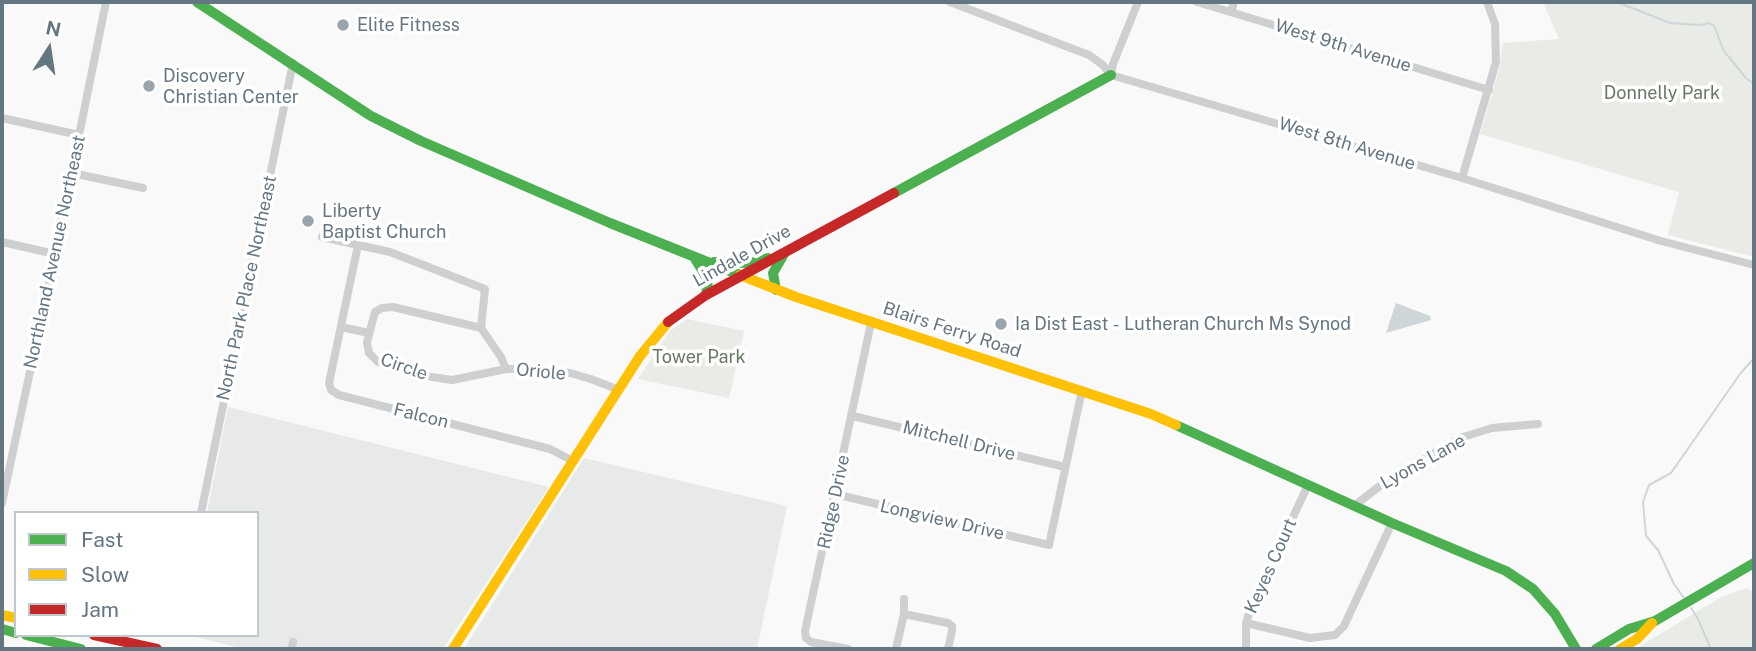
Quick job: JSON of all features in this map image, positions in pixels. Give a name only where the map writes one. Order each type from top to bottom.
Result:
[{"type":"main road","name":"Blairs Ferry Road","points":[[197,2],[371,116],[412,137],[776,290],[1151,414],[1392,523],[1506,571],[1533,589],[1555,614],[1576,649]]},
{"type":"main road","name":"Lindale Drive","points":[[453,649],[656,333],[681,311],[1111,75]]},
{"type":"main road","points":[[706,295],[708,280],[699,259],[751,263],[784,254]]},
{"type":"main road","points":[[776,290],[773,273],[784,254]]},
{"type":"main road","points":[[1620,649],[1637,639],[1655,621],[1718,583],[1752,568]]},
{"type":"main road","points":[[1597,649],[1629,629],[1655,621]]},
{"type":"main road","points":[[34,637],[81,649]]},
{"type":"main road","points":[[103,637],[157,649]]},
{"type":"street","name":"Northland Avenue Northeast","points":[[2,503],[106,2]]},
{"type":"street","name":"West 8th Avenue","points":[[950,2],[1089,55],[1111,75],[1462,178],[1661,241],[1754,264]]},
{"type":"street","points":[[1111,75],[1138,2]]},
{"type":"street","name":"West 9th Avenue","points":[[1197,2],[1489,90]]},
{"type":"street","points":[[1231,12],[1234,2]]},
{"type":"street","points":[[1462,178],[1496,62],[1497,43],[1487,2]]},
{"type":"street","name":"North Park Place Northeast","points":[[201,511],[295,64]]},
{"type":"street","points":[[2,118],[79,135]]},
{"type":"street","points":[[72,173],[143,188]]},
{"type":"street","points":[[322,237],[409,258],[485,289],[481,328]]},
{"type":"street","points":[[2,242],[55,254]]},
{"type":"street","points":[[358,245],[341,327],[369,333]]},
{"type":"street","name":"Circle","points":[[481,328],[393,307],[382,308],[375,312],[367,342],[369,353],[378,362],[432,377],[452,380],[506,369]]},
{"type":"street","name":"Ridge Drive","points":[[848,649],[811,642],[806,638],[805,631],[871,323]]},
{"type":"street","name":"Falcon","points":[[341,327],[329,383],[331,390],[339,395],[550,449],[573,461]]},
{"type":"street","name":"Oriole","points":[[481,328],[506,369],[570,373],[619,390]]},
{"type":"street","points":[[1065,467],[1082,390]]},
{"type":"street","name":"Mitchell Drive","points":[[853,416],[1065,467]]},
{"type":"street","name":"Lyons Lane","points":[[1354,506],[1381,485],[1460,438],[1492,428],[1538,424]]},
{"type":"street","name":"Longview Drive","points":[[835,494],[1049,545],[1065,467]]},
{"type":"street","name":"Keyes Court","points":[[1246,649],[1251,607],[1308,485]]},
{"type":"street","points":[[1247,623],[1310,638],[1335,635],[1345,626],[1392,523]]},
{"type":"street","points":[[896,649],[904,614],[904,599]]},
{"type":"street","points":[[904,614],[952,626],[948,649]]},
{"type":"shaded area","points":[[1396,303],[1430,316],[1431,320],[1386,333]]},
{"type":"shaded area","points":[[228,407],[549,487],[443,649],[245,649],[195,637],[259,637],[259,511],[207,511]]},
{"type":"shaded area","points":[[584,458],[787,506],[757,649],[464,649]]},
{"type":"green space","name":"Donnelly Park","points":[[1543,2],[1754,2],[1754,257],[1668,235],[1679,192],[1480,134],[1499,70],[1503,43],[1559,39]]},
{"type":"green space","name":"Tower Park","points":[[687,319],[744,331],[729,398],[638,379],[670,331]]},
{"type":"green space","points":[[1747,588],[1754,593],[1754,649],[1635,649],[1721,597]]},
{"type":"waterway","points":[[1617,2],[1670,23],[1709,23],[1714,26],[1724,51],[1754,84]]},
{"type":"waterway","points":[[1684,598],[1674,584],[1658,550],[1646,536],[1643,502],[1649,485],[1671,473],[1754,358]]},
{"type":"waterway","points":[[1691,608],[1711,649]]},
{"type":"traffic: fast","points":[[197,2],[371,116],[421,141],[610,223],[740,275]]},
{"type":"traffic: fast","points":[[894,193],[1111,75]]},
{"type":"traffic: fast","points":[[776,290],[773,273],[784,254]]},
{"type":"traffic: fast","points":[[694,257],[708,280],[706,295]]},
{"type":"traffic: fast","points":[[714,262],[751,263],[768,258]]},
{"type":"traffic: fast","points":[[1176,425],[1392,523],[1506,571],[1533,589],[1555,614],[1576,649]]},
{"type":"traffic: fast","points":[[1596,649],[1629,629],[1655,621],[1754,563]]},
{"type":"traffic: fast","points":[[2,629],[14,632]]},
{"type":"traffic: fast","points":[[34,637],[81,649]]},
{"type":"traffic: slow","points":[[740,275],[796,297],[1151,414],[1176,425]]},
{"type":"traffic: slow","points":[[453,649],[640,356],[668,322]]},
{"type":"traffic: slow","points":[[2,615],[14,618]]},
{"type":"traffic: slow","points":[[1620,649],[1637,639],[1652,623]]},
{"type":"traffic: jam","points":[[668,322],[706,295],[894,193]]},
{"type":"traffic: jam","points":[[103,637],[157,649]]},
{"type":"place","name":"Elite Fitness","points":[[343,25]]},
{"type":"place","name":"Discovery Christian Center","points":[[149,86]]},
{"type":"place","name":"Liberty Baptist Church","points":[[308,221]]},
{"type":"place","name":"Ia Dist East - Lutheran Church Ms Synod","points":[[1001,324]]}]
